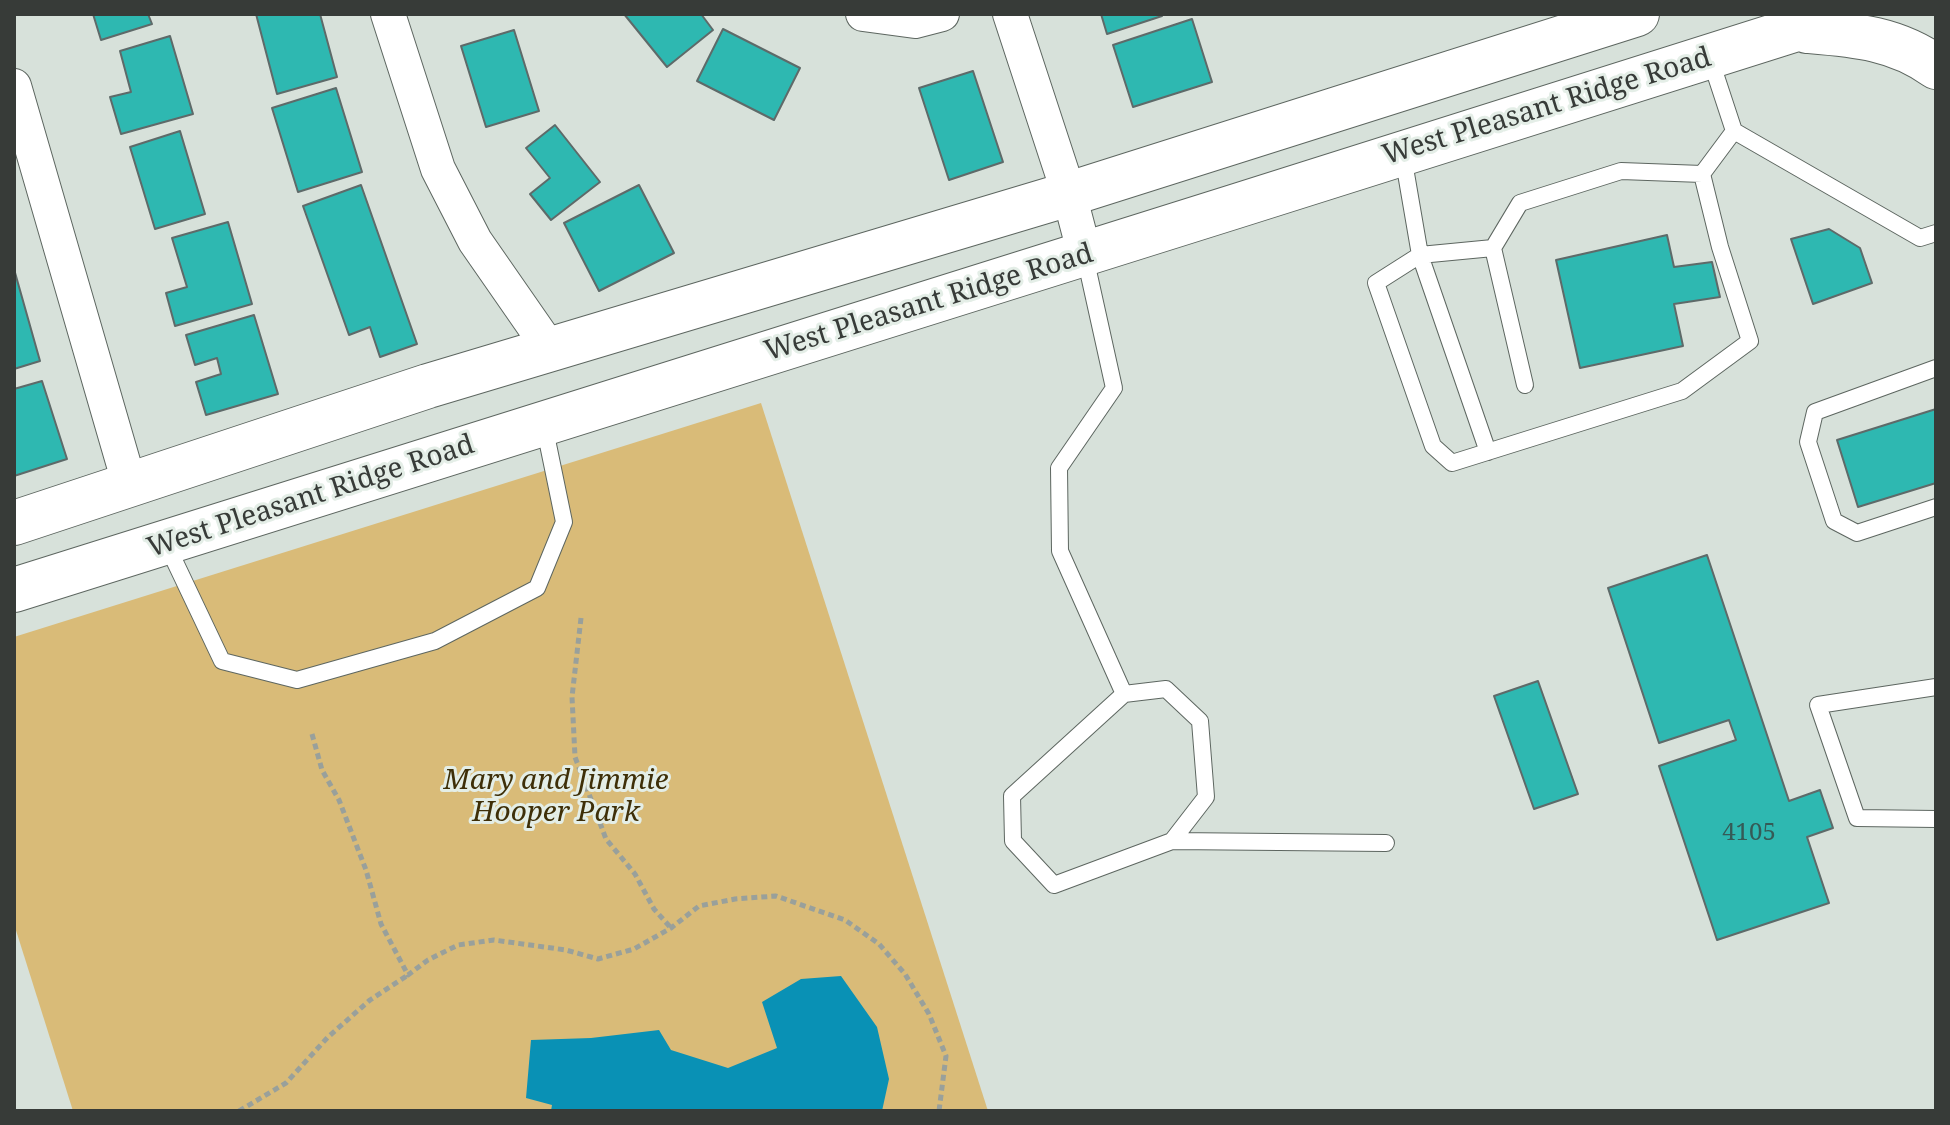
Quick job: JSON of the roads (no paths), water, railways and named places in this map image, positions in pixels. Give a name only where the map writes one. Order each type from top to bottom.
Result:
[{"type":"street","points":[[388,14],[438,169],[475,241],[550,349]]},
{"type":"street","points":[[863,14],[915,21],[942,14]]},
{"type":"street","points":[[1010,14],[1069,194],[1085,255]]},
{"type":"street","points":[[14,523],[428,386],[1069,194],[1557,29],[1637,14]]},
{"type":"street","name":"West Pleasant Ridge Road","points":[[14,590],[1844,14]]},
{"type":"street","points":[[1402,152],[1404,134],[1415,119],[1458,99],[1532,75],[1556,53],[1557,29]]},
{"type":"street","points":[[1793,30],[1851,34],[1895,43],[1936,67]]},
{"type":"street","points":[[14,86],[130,486]]},
{"type":"lane","points":[[1709,57],[1734,131],[1920,238],[1936,233]]},
{"type":"lane","points":[[1702,174],[1734,131]]},
{"type":"lane","points":[[1402,152],[1420,255],[1488,452]]},
{"type":"lane","points":[[1525,385],[1493,248],[1520,203],[1621,171],[1702,174]]},
{"type":"lane","points":[[1493,248],[1420,255],[1376,283],[1433,446],[1452,463],[1682,391],[1750,341],[1720,247],[1702,174]]},
{"type":"lane","points":[[1085,255],[1114,388],[1059,468],[1060,551],[1124,694]]},
{"type":"lane","points":[[1936,368],[1815,412],[1808,442],[1834,521],[1857,533],[1936,507]]},
{"type":"lane","points":[[165,542],[222,661],[297,680],[435,641],[537,588],[564,522],[544,424]]},
{"type":"lane","points":[[1936,687],[1818,705],[1857,818],[1936,819]]},
{"type":"lane","points":[[1172,841],[1206,797],[1200,721],[1166,689],[1124,694],[1012,796],[1013,841],[1054,885],[1172,841],[1386,843]]},
{"type":"water","points":[[841,976],[877,1027],[889,1079],[882,1111],[551,1111],[552,1105],[526,1098],[531,1040],[591,1038],[659,1030],[671,1050],[728,1068],[777,1048],[762,1002],[801,979]]},
{"type":"park label","name":"Mary and Jimmie Hooper Park","points":[[556,797]]}]
